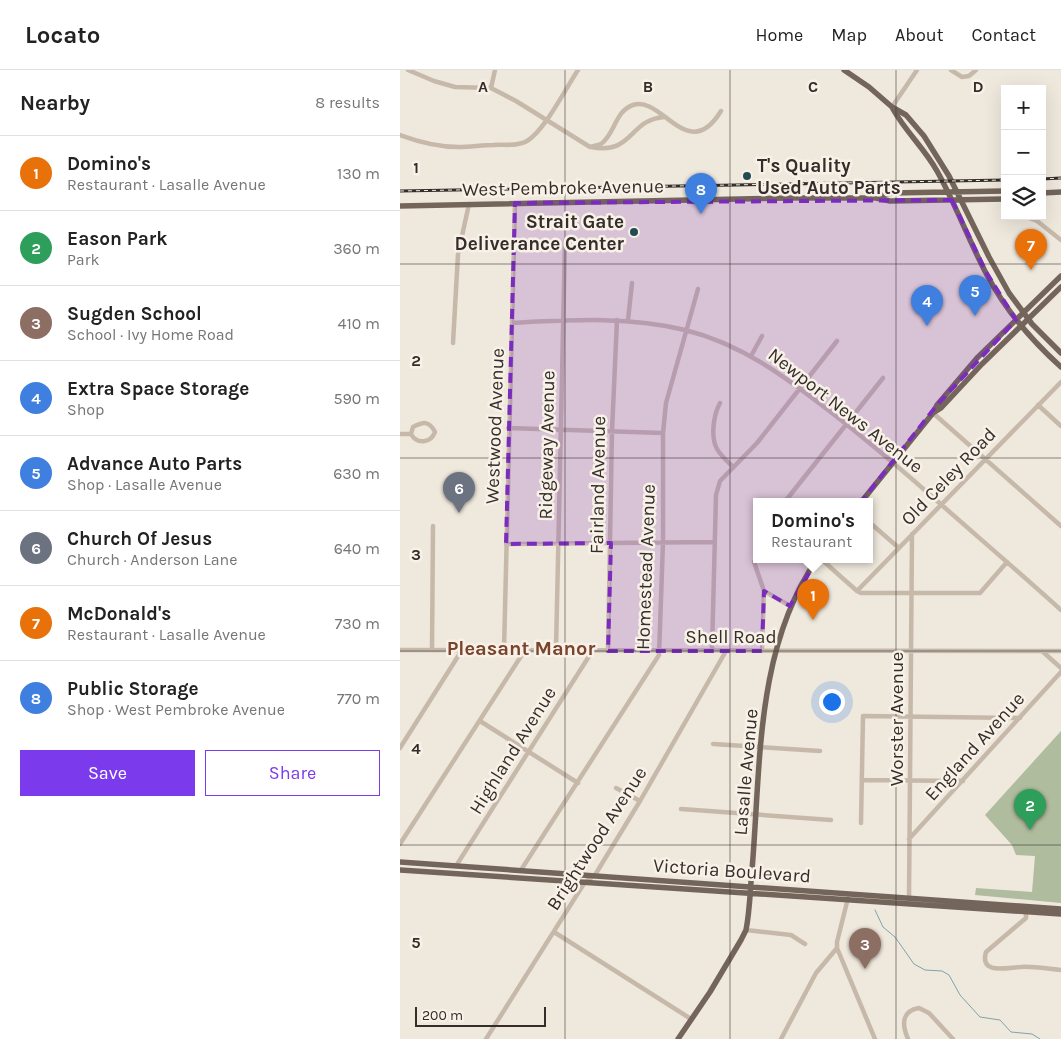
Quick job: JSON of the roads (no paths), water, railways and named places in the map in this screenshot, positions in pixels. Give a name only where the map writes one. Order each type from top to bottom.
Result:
[{"type":"main road","points":[[844,70],[906,116],[924,136],[942,163],[957,191],[1001,280],[1023,313],[1061,353]]},
{"type":"main road","points":[[892,107],[900,121],[932,163],[986,272],[1016,320],[1061,367]]},
{"type":"main road","name":"West Pembroke Avenue","points":[[876,198],[891,193],[1001,191]]},
{"type":"main road","points":[[1046,193],[1061,192]]},
{"type":"main road","name":"West Pembroke Avenue","points":[[400,206],[876,198],[890,201],[1001,199]]},
{"type":"main road","points":[[934,413],[937,405],[964,372],[1061,276]]},
{"type":"main road","points":[[864,498],[934,413],[1061,287]]},
{"type":"main road","name":"Lasalle Avenue","points":[[678,1039],[710,992],[746,930],[766,702],[776,651],[790,606],[806,574],[816,563]]},
{"type":"main road","name":"Victoria Boulevard","points":[[400,862],[849,893],[909,901],[1026,909],[1061,909]]},
{"type":"main road","name":"Victoria Boulevard","points":[[400,870],[847,901],[909,901]]},
{"type":"main road","name":"Victoria Boulevard","points":[[1026,909],[1061,914]]},
{"type":"street","points":[[408,70],[434,81],[455,87],[490,88],[504,94],[590,147],[602,149],[617,147],[646,121],[664,117]]},
{"type":"street","points":[[490,88],[495,70]]},
{"type":"street","points":[[400,134],[420,143],[438,146],[517,145],[527,141],[535,134],[578,70]]},
{"type":"street","points":[[892,107],[917,70]]},
{"type":"street","points":[[951,70],[962,77],[969,76],[976,70]]},
{"type":"street","points":[[590,147],[601,144],[618,118],[631,105],[639,103],[650,107],[684,129],[695,132],[703,131],[711,126],[721,112]]},
{"type":"street","name":"Westwood Avenue","points":[[504,650],[515,203]]},
{"type":"street","points":[[453,343],[458,254],[469,204]]},
{"type":"street","points":[[1036,220],[1061,240]]},
{"type":"street","name":"Ridgeway Avenue","points":[[556,650],[566,241]]},
{"type":"street","points":[[628,320],[632,283]]},
{"type":"street","name":"Homestead Avenue","points":[[521,870],[657,660],[660,650],[663,542],[663,433],[666,403],[698,289]]},
{"type":"street","name":"Newport News Avenue","points":[[512,323],[564,320],[628,320],[686,330],[728,344],[751,356],[800,388],[893,462],[1061,610]]},
{"type":"street","name":"Fairland Avenue","points":[[608,651],[612,431],[617,320]]},
{"type":"street","points":[[751,356],[762,336]]},
{"type":"street","points":[[712,651],[716,495],[720,481],[757,444],[837,342]]},
{"type":"street","points":[[789,498],[883,378]]},
{"type":"street","name":"Old Celey Road","points":[[857,591],[1061,382]]},
{"type":"street","points":[[720,403],[715,415],[714,441],[720,453],[732,467]]},
{"type":"street","points":[[1038,406],[1061,426]]},
{"type":"street","points":[[934,413],[1061,526]]},
{"type":"street","points":[[427,422],[431,424],[435,432],[432,438],[427,441],[419,441],[413,438],[411,434],[413,428],[427,422]]},
{"type":"street","points":[[508,428],[663,433]]},
{"type":"street","points":[[400,434],[411,434]]},
{"type":"street","points":[[432,650],[433,526]]},
{"type":"street","points":[[873,526],[898,548]]},
{"type":"street","name":"Worster Avenue","points":[[909,901],[912,534]]},
{"type":"street","points":[[506,544],[714,542]]},
{"type":"street","points":[[824,563],[857,591],[912,593],[980,592],[1007,562]]},
{"type":"street","points":[[754,563],[764,591],[762,651]]},
{"type":"street","points":[[764,591],[790,606]]},
{"type":"street","name":"Shell Road","points":[[400,650],[1061,650]]},
{"type":"street","points":[[400,748],[462,650]]},
{"type":"street","points":[[400,844],[525,650]]},
{"type":"street","name":"Highland Avenue","points":[[456,866],[594,650]]},
{"type":"street","name":"Brightwood Avenue","points":[[486,1039],[584,882],[595,875],[726,651]]},
{"type":"street","points":[[1042,651],[1061,668]]},
{"type":"street","name":"England Avenue","points":[[909,839],[1061,672]]},
{"type":"street","points":[[861,823],[863,716],[1020,718]]},
{"type":"street","points":[[480,721],[578,784]]},
{"type":"street","points":[[713,744],[820,751]]},
{"type":"street","points":[[862,780],[962,781]]},
{"type":"street","points":[[616,788],[640,801]]},
{"type":"street","points":[[681,809],[831,820]]},
{"type":"street","points":[[849,893],[837,948],[875,1039]]},
{"type":"street","points":[[1026,909],[1026,918],[986,952],[984,957],[986,962],[996,969],[1002,970],[1021,967],[1061,970]]},
{"type":"street","points":[[746,930],[791,935],[805,944]]},
{"type":"street","points":[[554,932],[691,1019]]},
{"type":"street","points":[[781,1039],[816,973],[837,948]]},
{"type":"street","points":[[908,1039],[903,1023],[910,1011],[919,1008],[926,1010],[953,1039]]},
{"type":"waterway","points":[[875,910],[883,927],[895,937],[914,964],[925,970],[942,971],[949,975],[960,995],[980,1017],[1000,1020],[1011,1032],[1032,1034],[1040,1039]]},
{"type":"railway","points":[[1046,179],[1061,178]]},
{"type":"railway","points":[[400,191],[1001,180]]},
{"type":"place","name":"T's Quality Used Auto Parts","points":[[747,176]]},
{"type":"place","name":"Public Storage","points":[[701,214]]},
{"type":"place","name":"Strait Gate Deliverance Center","points":[[634,232]]},
{"type":"place","name":"McDonald's","points":[[1031,270]]},
{"type":"place","name":"Advance Auto Parts","points":[[975,316]]},
{"type":"place","name":"Extra Space Storage","points":[[927,326]]},
{"type":"place","name":"Church Of Jesus","points":[[459,513]]},
{"type":"place","name":"Domino's","points":[[813,620]]},
{"type":"place","name":"Eason Park","points":[[1030,830]]},
{"type":"place","name":"Sugden School","points":[[865,969]]},
{"type":"district","name":"Pleasant Manor","points":[[521,648]]}]
